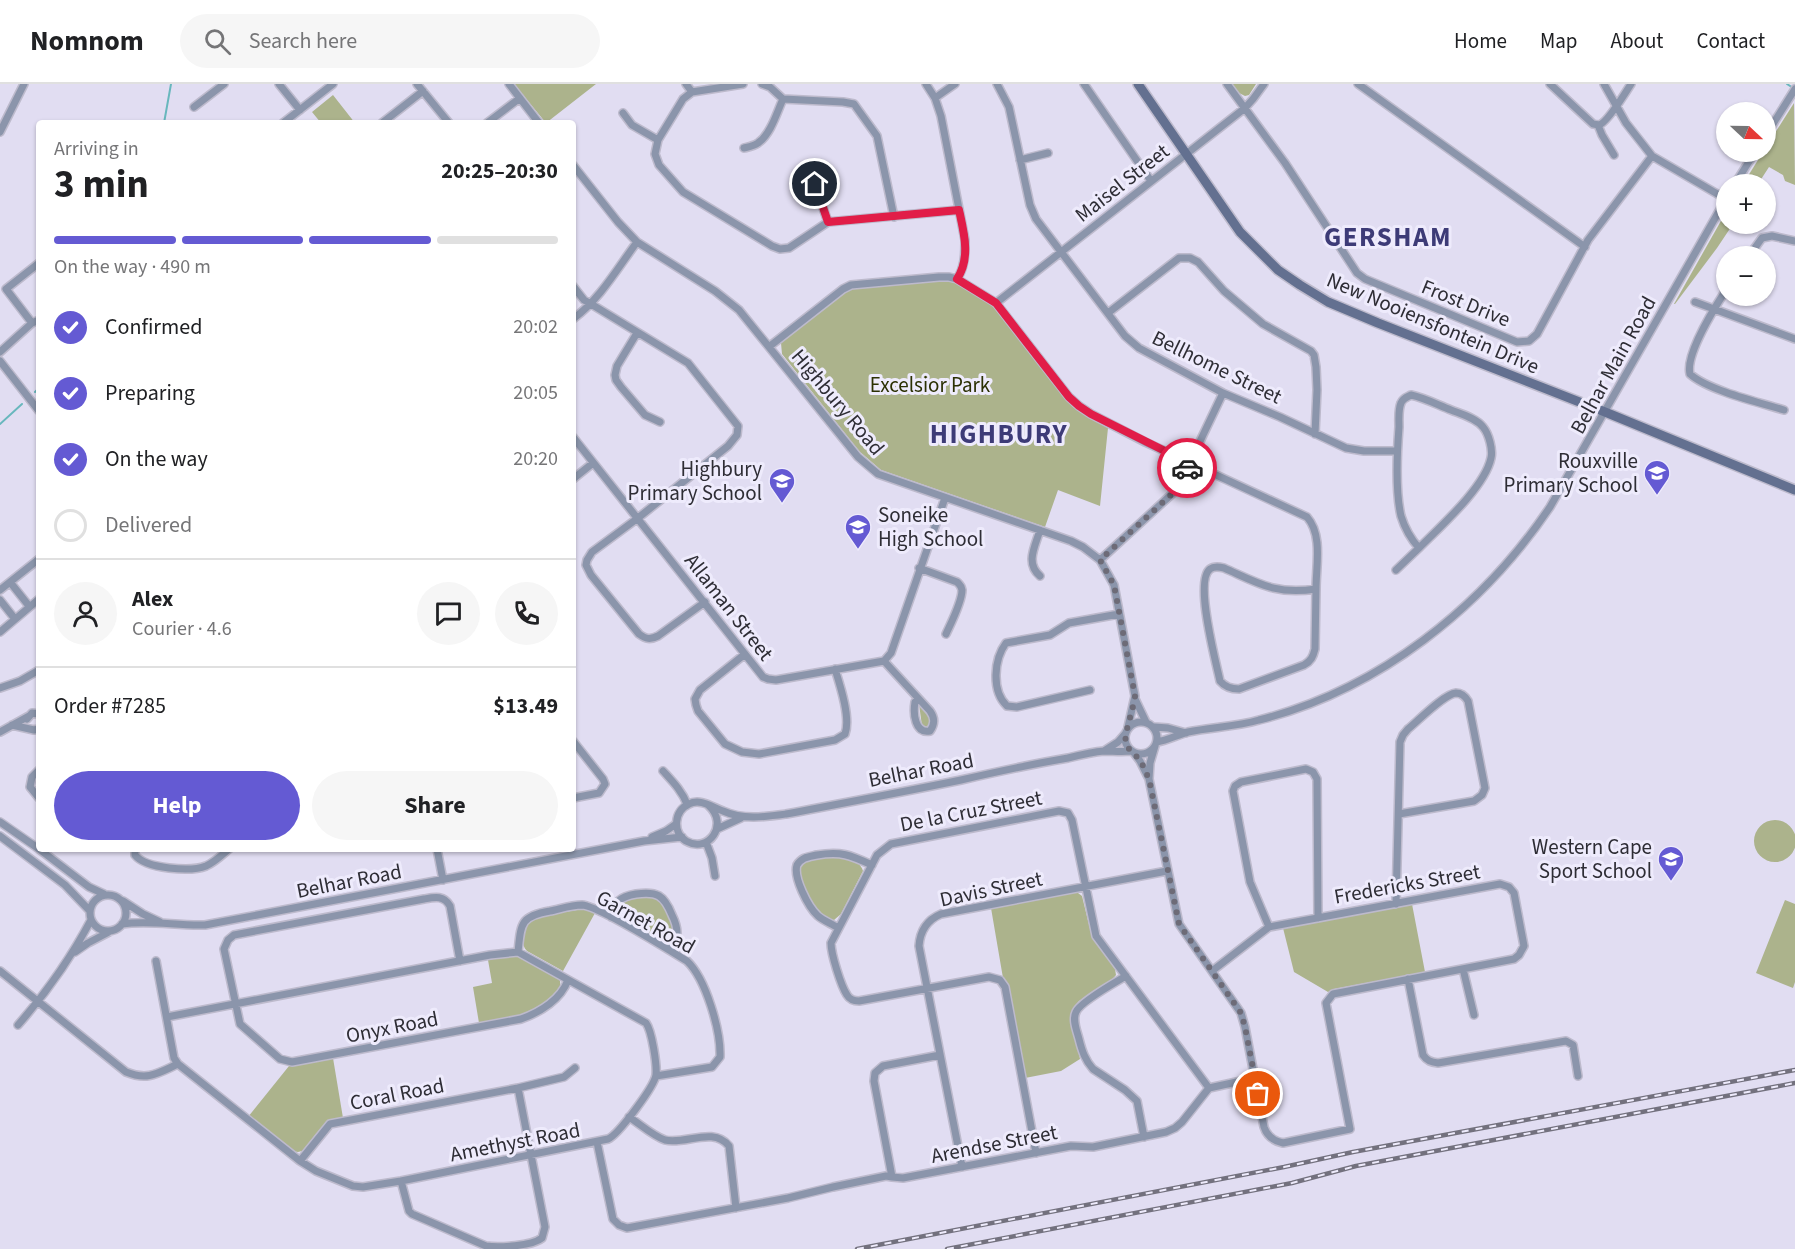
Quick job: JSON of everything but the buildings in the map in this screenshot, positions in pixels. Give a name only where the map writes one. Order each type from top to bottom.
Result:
[{"type":"street","points":[[0,132],[24,84]]},
{"type":"street","points":[[194,107],[224,84]]},
{"type":"street","points":[[279,84],[300,110]]},
{"type":"street","points":[[287,120],[333,84]]},
{"type":"street","points":[[417,84],[447,120]]},
{"type":"street","points":[[509,84],[538,120]]},
{"type":"street","points":[[686,84],[692,92]]},
{"type":"street","points":[[743,84],[692,92],[683,99],[658,140],[656,160],[682,192],[776,249],[789,248],[828,222],[959,210]]},
{"type":"street","points":[[762,84],[770,87],[783,99],[850,103],[860,110],[877,136],[894,217]]},
{"type":"street","points":[[926,84],[935,98],[941,116],[965,240],[962,273],[957,279]]},
{"type":"street","points":[[935,98],[955,84]]},
{"type":"street","name":"Bellhome Street","points":[[997,84],[1009,107],[1030,205],[1044,230],[1125,336],[1139,348],[1222,393],[1351,450],[1397,451]]},
{"type":"street","points":[[1084,84],[1151,181]]},
{"type":"street","name":"New Nooiensfontein Drive","points":[[1138,84],[1240,232],[1278,270],[1300,285],[1328,302],[1378,323],[1795,490]]},
{"type":"street","name":"Frost Drive","points":[[1227,84],[1285,163],[1357,273],[1365,279],[1517,342],[1529,341],[1537,334],[1597,227],[1652,156]]},
{"type":"street","name":"Maisel Street","points":[[996,303],[1245,108],[1264,84]]},
{"type":"street","points":[[1358,84],[1585,247]]},
{"type":"street","points":[[1550,84],[1593,124],[1598,125],[1616,106],[1631,84]]},
{"type":"street","points":[[1604,84],[1626,123],[1652,156],[1716,193]]},
{"type":"street","points":[[1776,119],[1795,89]]},
{"type":"street","points":[[386,120],[423,91]]},
{"type":"street","points":[[491,120],[520,98]]},
{"type":"street","points":[[744,148],[755,145],[763,139],[783,99]]},
{"type":"street","points":[[623,113],[632,125],[658,140]]},
{"type":"street","points":[[1598,125],[1614,155]]},
{"type":"street","points":[[1020,160],[1048,153]]},
{"type":"street","name":"Highbury Road","points":[[576,169],[637,242],[731,303],[749,321],[849,446],[878,474],[1077,544],[1100,560],[1114,585],[1135,699],[1146,722]]},
{"type":"street","points":[[815,184],[828,222]]},
{"type":"street","name":"Belhar Main Road","points":[[1186,733],[1259,720],[1291,711],[1330,695],[1362,680],[1435,632],[1456,615],[1494,577],[1532,532],[1564,485],[1716,217]]},
{"type":"street","points":[[1756,246],[1762,238],[1772,236],[1795,241]]},
{"type":"street","points":[[576,316],[591,304],[637,242]]},
{"type":"street","points":[[1108,313],[1179,258],[1190,258],[1198,262],[1224,291],[1263,324],[1307,347],[1314,355],[1317,390],[1315,434]]},
{"type":"street","points":[[6,290],[36,265]]},
{"type":"street","points":[[770,346],[843,288],[851,285],[939,277],[957,279],[996,303],[1069,397],[1079,406],[1145,442],[1307,517],[1315,527],[1317,534],[1315,649],[1313,657],[1304,665],[1239,690],[1223,684],[1220,681],[1203,593],[1209,569],[1224,568],[1275,590],[1316,589]]},
{"type":"street","points":[[0,282],[36,321],[0,352]]},
{"type":"street","points":[[576,290],[584,300],[688,363],[735,421],[739,430],[728,446],[589,555],[586,566],[639,634],[649,639],[658,636],[705,602]]},
{"type":"street","points":[[1695,302],[1795,339]]},
{"type":"street","points":[[1716,306],[1702,332],[1690,363],[1690,374],[1741,398],[1784,410]]},
{"type":"street","points":[[637,333],[617,366],[616,380],[645,414],[660,422]]},
{"type":"street","points":[[0,361],[36,407]]},
{"type":"street","points":[[1100,560],[1173,493],[1222,393]]},
{"type":"street","points":[[1396,570],[1419,548],[1447,521],[1473,492],[1492,454],[1484,428],[1472,419],[1412,395],[1401,402],[1397,451],[1401,513],[1409,537],[1419,548]]},
{"type":"street","name":"Allaman Street","points":[[576,441],[763,676],[776,680],[884,661]]},
{"type":"street","points":[[576,477],[593,463]]},
{"type":"street","points":[[919,699],[884,661],[891,653],[945,498]]},
{"type":"street","points":[[1040,530],[1031,560],[1033,568],[1040,576]]},
{"type":"street","points":[[0,590],[36,561]]},
{"type":"street","points":[[919,568],[960,585],[962,590],[960,598],[946,634]]},
{"type":"street","points":[[10,582],[29,606]]},
{"type":"street","points":[[0,600],[15,619]]},
{"type":"street","points":[[0,632],[36,602]]},
{"type":"street","points":[[1090,690],[1017,707],[1007,706],[1001,698],[997,679],[998,657],[1006,644],[1050,635],[1069,623],[1119,614]]},
{"type":"street","points":[[746,654],[700,690],[695,699],[698,711],[725,744],[750,754],[835,740],[842,736],[847,726],[835,669]]},
{"type":"street","points":[[0,688],[20,681],[36,672]]},
{"type":"street","points":[[1396,904],[1399,751],[1403,735],[1448,696],[1459,693],[1464,695],[1468,700],[1485,788],[1482,795],[1474,801],[1399,814]]},
{"type":"street","name":"Highbury Road","points":[[1127,731],[1135,699]]},
{"type":"street","points":[[0,732],[36,713]]},
{"type":"street","points":[[30,729],[27,724],[36,713]]},
{"type":"street","points":[[1149,779],[1140,761],[1125,741],[1127,731],[1136,722],[1146,722],[1154,728],[1158,737],[1150,763],[1149,779],[1179,924],[1241,1013],[1245,1027],[1255,1078],[1209,1088]]},
{"type":"street","points":[[12,724],[36,729]]},
{"type":"street","points":[[1154,728],[1168,728],[1186,733]]},
{"type":"street","name":"Belhar Road","points":[[1104,751],[1118,742],[1127,731]]},
{"type":"street","points":[[1133,752],[1143,754],[1153,750],[1156,744],[1186,733]]},
{"type":"street","points":[[576,745],[605,784],[599,793],[576,797]]},
{"type":"street","name":"Belhar Road","points":[[709,806],[743,817],[790,813],[1104,751],[1133,752]]},
{"type":"street","points":[[1269,927],[1250,882],[1233,791],[1235,786],[1241,782],[1306,769],[1313,772],[1317,779],[1318,918]]},
{"type":"street","points":[[663,771],[677,786],[687,804]]},
{"type":"street","points":[[36,773],[32,777],[30,787],[36,794]]},
{"type":"street","points":[[698,802],[709,806],[717,815],[717,829],[713,837],[706,842],[692,843],[679,833],[676,824],[679,812],[687,804],[698,802]]},
{"type":"street","name":"De la Cruz Street","points":[[927,988],[859,1001],[849,998],[846,994],[832,953],[831,943],[877,855],[891,844],[1062,811],[1068,813],[1072,817],[1096,936],[1209,1088]]},
{"type":"street","name":"Belhar Road","points":[[717,829],[743,817]]},
{"type":"street","points":[[0,822],[36,847]]},
{"type":"street","name":"Belhar Road","points":[[644,841],[676,824]]},
{"type":"street","points":[[0,836],[65,885],[89,910],[91,920],[98,929],[110,931]]},
{"type":"street","name":"Belhar Road","points":[[122,924],[144,922],[183,926],[214,923],[644,841],[682,837]]},
{"type":"street","points":[[706,842],[715,876]]},
{"type":"street","points":[[43,852],[89,886],[104,894]]},
{"type":"street","points":[[135,852],[136,858],[147,864],[187,870],[207,865],[225,852]]},
{"type":"street","points":[[438,852],[443,880]]},
{"type":"street","points":[[838,928],[821,918],[812,909],[796,875],[797,865],[806,857],[838,853],[847,854],[872,865]]},
{"type":"street","name":"Davis Street","points":[[962,1167],[919,946],[922,931],[932,919],[941,914],[1167,871]]},
{"type":"street","name":"Fredericks Street","points":[[1212,971],[1269,927],[1500,884],[1511,888],[1514,893],[1524,946],[1514,959],[1332,994],[1326,1003],[1350,1129],[1283,1143],[1274,1140],[1266,1131],[1255,1078]]},
{"type":"street","points":[[611,918],[614,906],[623,897],[646,893],[661,897],[666,901],[676,924],[677,936],[670,950]]},
{"type":"street","points":[[71,955],[88,943],[117,929],[125,920],[126,910],[123,901],[113,894],[97,897],[89,910]]},
{"type":"street","name":"Onyx Road","points":[[460,961],[451,910],[446,899],[441,897],[424,898],[234,935],[228,940],[224,949],[238,1022],[280,1059],[288,1062],[521,1019],[557,998],[568,980]]},
{"type":"street","name":"Belhar Road","points":[[123,901],[142,914],[165,925]]},
{"type":"street","name":"Garnet Road","points":[[518,952],[522,924],[532,915],[582,905],[611,918],[687,961],[696,971],[714,1015],[720,1057],[712,1067],[656,1076]]},
{"type":"street","points":[[18,1025],[38,1002],[71,955],[91,920]]},
{"type":"street","points":[[167,1017],[490,955],[518,952],[646,1023],[651,1035],[656,1076]]},
{"type":"street","points":[[0,971],[126,1072],[137,1077],[151,1077],[178,1064],[174,1058],[156,961]]},
{"type":"street","points":[[1463,969],[1474,1015]]},
{"type":"street","points":[[1126,976],[1080,1005],[1075,1013],[1075,1025],[1085,1059],[1093,1070],[1132,1095],[1137,1101],[1144,1137]]},
{"type":"street","points":[[927,988],[992,977],[1004,984],[1036,1153]]},
{"type":"street","points":[[1408,979],[1423,1054],[1431,1062],[1438,1063],[1566,1041],[1573,1045],[1578,1076]]},
{"type":"street","points":[[892,1177],[874,1081],[875,1073],[883,1066],[940,1056]]},
{"type":"street","name":"Amethyst Road","points":[[178,1064],[300,1161],[316,1171],[353,1186],[363,1187],[597,1142],[614,1136],[650,1088],[656,1076]]},
{"type":"street","name":"Coral Road","points":[[300,1161],[330,1124],[518,1088],[564,1077],[575,1068]]},
{"type":"street","points":[[401,1181],[409,1211],[422,1220],[486,1246],[533,1243],[542,1238],[545,1227],[518,1088]]},
{"type":"street","name":"Arendse Street","points":[[597,1142],[613,1219],[619,1225],[627,1228],[788,1198],[886,1176],[903,1178],[1071,1146],[1093,1147],[1166,1132],[1182,1122],[1209,1088]]},
{"type":"street","points":[[629,1117],[664,1140],[713,1136],[723,1140],[729,1146],[736,1208]]},
{"type":"green space","points":[[514,84],[596,84],[550,120],[544,120]]},
{"type":"green space","points":[[1231,84],[1256,84],[1249,95],[1245,96],[1237,92]]},
{"type":"green space","points":[[333,95],[353,120],[319,120],[312,112]]},
{"type":"green space","points":[[1794,103],[1795,185],[1785,181],[1783,175],[1769,167],[1764,174],[1749,174],[1757,162],[1776,162],[1776,131]]},
{"type":"green space","points":[[1716,230],[1716,234],[1726,234],[1716,246],[1716,249],[1674,304]]},
{"type":"green space","name":"Excelsior Park","points":[[944,280],[955,283],[991,304],[1073,407],[1108,428],[1100,506],[1058,490],[1045,527],[881,470],[859,451],[782,354],[781,343],[784,339],[851,288]]},
{"type":"green space","points":[[919,704],[928,713],[930,724],[928,727],[922,726]]},
{"type":"green space","points":[[1775,820],[1790,826],[1796,841],[1790,856],[1775,862],[1760,856],[1754,841],[1760,826]]},
{"type":"green space","points":[[832,856],[855,861],[863,871],[841,914],[834,920],[827,918],[816,908],[799,873],[802,864],[806,861]]},
{"type":"green space","points":[[1072,893],[1082,896],[1092,937],[1115,969],[1116,975],[1110,982],[1079,1001],[1075,1006],[1072,1016],[1080,1059],[1061,1071],[1025,1078],[1007,983],[1003,978],[991,908]]},
{"type":"green space","points":[[648,895],[656,898],[662,904],[672,920],[674,929],[670,941],[663,942],[654,939],[621,920],[618,908],[621,904],[630,899]]},
{"type":"green space","points":[[1785,900],[1795,904],[1795,982],[1793,988],[1756,973]]},
{"type":"green space","points":[[1412,904],[1425,972],[1328,992],[1294,972],[1283,928]]},
{"type":"green space","points":[[583,909],[595,913],[563,971],[527,951],[523,945],[525,925],[534,917]]},
{"type":"green space","points":[[518,955],[559,978],[559,990],[549,1001],[528,1013],[479,1023],[473,987],[492,983],[488,960]]},
{"type":"green space","points":[[333,1058],[343,1118],[319,1130],[302,1151],[292,1151],[248,1117],[289,1066]]},
{"type":"waterway","points":[[165,120],[171,84]]},
{"type":"waterway","points":[[1787,84],[1793,88]]},
{"type":"waterway","points":[[0,424],[22,404]]},
{"type":"railway","points":[[857,1249],[1353,1152],[1795,1070]]},
{"type":"railway","points":[[947,1249],[1292,1183],[1356,1166],[1795,1083]]},
{"type":"way so far","points":[[1187,468],[1173,493],[1100,560],[1114,585],[1135,696],[1125,741],[1140,761],[1149,779],[1179,924],[1241,1013],[1258,1094]]},
{"type":"place","name":"Rouxville Primary School","points":[[1657,496]]},
{"type":"place","name":"Highbury Primary School","points":[[782,504]]},
{"type":"place","name":"Soneike High School","points":[[858,550]]},
{"type":"place","name":"Western Cape Sport School","points":[[1671,882]]},
{"type":"district","name":"GERSHAM","points":[[1388,237]]},
{"type":"district","name":"HIGHBURY","points":[[999,434]]},
{"type":"route","points":[[815,184],[828,222],[959,210],[965,240],[965,257],[962,273],[957,279],[996,303],[1069,397],[1079,406],[1189,463],[1187,468]]}]
